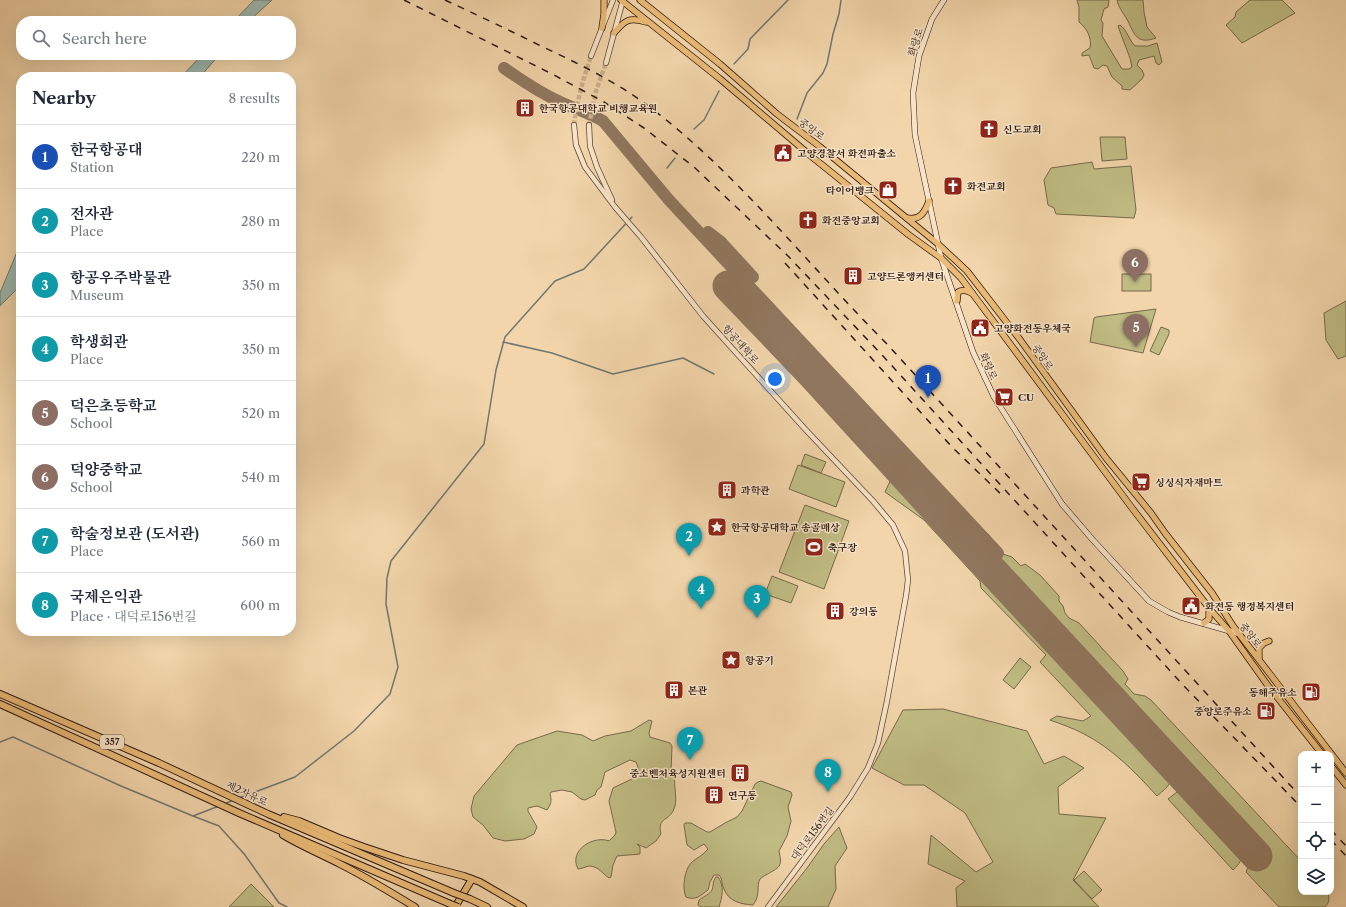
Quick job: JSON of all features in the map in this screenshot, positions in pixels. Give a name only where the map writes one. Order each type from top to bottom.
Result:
[{"type":"highway","name":"제2자유로","points":[[0,694],[77,726],[268,814],[487,907]]},
{"type":"highway","name":"제2자유로","points":[[0,704],[239,813],[456,907]]},
{"type":"highway","points":[[268,814],[299,821],[364,847],[472,879],[480,882],[523,907]]},
{"type":"highway","points":[[262,822],[300,845],[366,877],[415,907]]},
{"type":"highway","points":[[456,907],[472,879]]},
{"type":"main road","points":[[602,28],[604,0]]},
{"type":"main road","name":"중앙로","points":[[622,0],[719,78],[823,166],[909,235],[941,258],[961,278],[1132,508],[1209,608],[1229,631],[1266,683],[1320,751]]},
{"type":"main road","name":"중앙로","points":[[640,0],[720,64],[777,114],[820,146],[938,244],[967,271],[1021,341],[1106,458],[1151,513],[1165,534],[1212,593],[1233,626],[1346,773]]},
{"type":"main road","name":"화랑로","points":[[944,0],[932,20],[919,56],[913,93],[914,135],[941,258],[957,301],[973,352],[991,392],[1062,504],[1149,601],[1180,617],[1240,634]]},
{"type":"main road","points":[[614,33],[628,20],[638,20],[650,24]]},
{"type":"main road","points":[[900,214],[908,219],[918,218],[923,214],[929,201]]},
{"type":"main road","points":[[957,301],[958,292],[964,290],[972,293]]},
{"type":"main road","points":[[1204,623],[1209,619],[1209,608]]},
{"type":"main road","points":[[1259,659],[1258,648],[1269,641]]},
{"type":"main road","points":[[1334,770],[1346,785]]},
{"type":"street","points":[[591,56],[613,0]]},
{"type":"street","points":[[606,63],[622,0]]},
{"type":"street","points":[[574,125],[576,145],[585,167],[615,207]]},
{"type":"street","points":[[589,125],[590,146],[597,167],[615,207]]},
{"type":"street","name":"항공대학로","points":[[615,207],[703,316],[805,429],[873,501],[893,525],[905,552],[908,580],[887,701],[878,743],[868,768]]},
{"type":"street","name":"대덕로156번길","points":[[768,907],[850,797],[868,768]]},
{"type":"shaded area","points":[[1077,0],[1109,0],[1108,7],[1104,9],[1101,20],[1103,23],[1102,36],[1122,69],[1129,69],[1132,67],[1118,26],[1120,25],[1135,46],[1148,46],[1157,43],[1162,62],[1159,65],[1156,63],[1154,56],[1139,60],[1137,65],[1142,70],[1144,75],[1142,79],[1130,90],[1122,89],[1122,86],[1112,77],[1107,66],[1103,65],[1098,69],[1094,68],[1089,55],[1082,56],[1082,53],[1090,48],[1090,37],[1087,30],[1079,22],[1079,7]]},
{"type":"shaded area","points":[[1117,0],[1143,0],[1147,27],[1156,38],[1142,40],[1138,38],[1133,32]]},
{"type":"shaded area","points":[[1250,0],[1282,0],[1295,13],[1242,43],[1226,25],[1235,17],[1236,12]]},
{"type":"shaded area","points":[[1100,137],[1125,137],[1127,159],[1102,161]]},
{"type":"shaded area","points":[[1092,162],[1094,169],[1131,166],[1136,210],[1134,218],[1056,214],[1054,208],[1048,205],[1044,180],[1051,168]]},
{"type":"shaded area","points":[[1122,274],[1151,274],[1151,291],[1122,291]]},
{"type":"shaded area","points":[[1346,301],[1346,356],[1338,359],[1326,340],[1324,313]]},
{"type":"shaded area","points":[[1156,309],[1143,353],[1090,342],[1094,318],[1096,317]]},
{"type":"shaded area","points":[[1161,327],[1169,330],[1169,334],[1159,355],[1150,351]]},
{"type":"shaded area","points":[[805,454],[826,462],[821,473],[801,465]]},
{"type":"shaded area","points":[[798,465],[845,482],[836,507],[789,489]]},
{"type":"shaded area","points":[[895,475],[1168,772],[1170,776],[1170,783],[1157,796],[1132,770],[1104,746],[1080,732],[1050,720],[1057,716],[1083,721],[1091,716],[1040,662],[1046,655],[981,588],[980,581],[924,520],[885,492],[891,479]]},
{"type":"shaded area","name":"축구장","points":[[805,505],[849,521],[824,589],[779,572]]},
{"type":"shaded area","points":[[992,552],[997,557],[1003,554],[1012,557],[1021,566],[1025,564],[1040,575],[1059,596],[1059,601],[1069,618],[1079,623],[1123,671],[1128,679],[1125,684],[1134,694],[1145,696],[1151,700],[1298,858],[1298,895],[1328,895],[1328,902],[1325,907],[1279,907],[1246,872],[1248,867],[1263,854],[987,556]]},
{"type":"shaded area","points":[[772,576],[798,586],[791,603],[765,594]]},
{"type":"shaded area","points":[[1020,658],[1031,667],[1014,689],[1003,680]]},
{"type":"shaded area","points":[[943,709],[1027,731],[1044,764],[1064,756],[1084,768],[1058,787],[1059,814],[1106,818],[1073,880],[1099,907],[957,907],[956,888],[965,881],[928,864],[931,835],[976,872],[993,862],[965,813],[924,785],[904,785],[872,768],[903,710]]},
{"type":"shaded area","points":[[649,720],[652,721],[649,733],[650,737],[670,743],[672,746],[671,772],[675,776],[676,803],[671,814],[660,825],[661,834],[656,841],[646,848],[637,844],[640,847],[640,854],[617,856],[613,865],[611,877],[609,878],[593,867],[588,866],[578,869],[576,862],[577,856],[579,850],[590,842],[596,840],[609,841],[615,835],[616,832],[609,801],[613,788],[634,778],[639,770],[636,762],[630,760],[605,772],[601,787],[597,790],[595,795],[585,800],[581,799],[572,792],[562,790],[551,792],[551,802],[547,810],[537,806],[528,808],[528,811],[537,827],[534,834],[524,839],[505,841],[493,838],[483,825],[473,817],[471,809],[474,796],[517,745],[557,731],[582,735],[593,741],[605,736],[631,731]]},
{"type":"shaded area","points":[[761,781],[791,792],[792,795],[788,807],[791,821],[787,836],[779,851],[779,866],[760,879],[757,898],[753,905],[732,900],[726,893],[719,875],[714,875],[708,890],[701,895],[696,898],[686,897],[684,884],[687,870],[691,863],[708,849],[704,844],[694,850],[687,845],[685,823],[691,823],[707,832],[710,832],[737,817],[742,811],[755,784]]},
{"type":"shaded area","points":[[1177,792],[1186,792],[1190,794],[1240,850],[1241,859],[1233,870],[1168,799]]},
{"type":"shaded area","points":[[839,827],[847,848],[835,866],[836,889],[828,907],[776,907],[824,844]]},
{"type":"shaded area","points":[[1084,871],[1102,890],[1092,899],[1074,880]]},
{"type":"shaded area","points":[[716,877],[718,877],[722,884],[722,895],[719,907],[701,907],[698,905],[699,900],[711,891]]},
{"type":"shaded area","points":[[251,884],[274,907],[229,907]]},
{"type":"water","points":[[254,0],[272,0],[254,16],[239,16]]},
{"type":"water","points":[[197,60],[215,60],[204,72],[186,72]]},
{"type":"water","points":[[16,254],[16,290],[0,306],[0,293]]},
{"type":"waterway","points":[[734,64],[748,49],[750,39],[788,0]]},
{"type":"waterway","points":[[797,119],[807,93],[823,73],[827,64],[841,0]]},
{"type":"waterway","points":[[694,129],[704,120],[719,91]]},
{"type":"waterway","points":[[667,168],[675,158]]},
{"type":"waterway","points":[[239,798],[295,777],[354,731],[390,694],[398,667],[386,604],[387,578],[391,561],[484,444],[496,370],[505,337],[555,281],[584,269],[632,217]]},
{"type":"waterway","points":[[503,342],[552,353],[613,374],[683,358],[714,374]]},
{"type":"waterway","points":[[0,742],[13,737],[121,786],[193,816],[219,806]]},
{"type":"waterway","points":[[224,804],[234,800]]},
{"type":"waterway","points":[[193,816],[219,826],[245,855],[279,903],[287,907]]},
{"type":"taxiway","points":[[504,68],[530,86],[564,104],[603,121],[669,200],[998,553]]},
{"type":"taxiway","points":[[708,232],[721,242],[753,277]]},
{"type":"taxiway","points":[[890,458],[900,448]]},
{"type":"taxiway","points":[[983,559],[981,554],[985,546],[985,539]]},
{"type":"runway","points":[[728,286],[814,376],[972,549],[1257,856]]},
{"type":"tunnel","points":[[574,125],[585,73],[591,56]]},
{"type":"tunnel","points":[[589,125],[596,91],[606,63]]},
{"type":"railway","points":[[404,0],[554,75],[604,102],[644,128],[694,167],[788,256],[883,356],[1183,685],[1298,804]]},
{"type":"railway","points":[[445,0],[598,74],[625,90],[651,108],[714,162],[772,221],[886,343],[1298,794]]},
{"type":"railway","points":[[785,263],[953,448],[1005,498]]},
{"type":"railway","points":[[1334,833],[1346,846]]},
{"type":"railway","points":[[1334,843],[1346,856]]},
{"type":"place","name":"한국항공대학교 비행교육원","points":[[525,108]]},
{"type":"place","name":"신도교회","points":[[989,129]]},
{"type":"place","name":"고양경찰서 화전파출소","points":[[783,153]]},
{"type":"place","name":"화전교회","points":[[953,186]]},
{"type":"place","name":"타이어뱅크","points":[[888,190]]},
{"type":"place","name":"화전중앙교회","points":[[808,220]]},
{"type":"place","name":"고양드론앵커센터","points":[[853,276]]},
{"type":"place","name":"덕양중학교","points":[[1135,282]]},
{"type":"place","name":"고양화전동우체국","points":[[980,328]]},
{"type":"place","name":"덕은초등학교","points":[[1136,347]]},
{"type":"place","name":"CU","points":[[1004,397]]},
{"type":"place","name":"한국항공대","points":[[928,398]]},
{"type":"place","name":"싱싱식자재마트","points":[[1141,482]]},
{"type":"place","name":"과학관","points":[[727,490]]},
{"type":"place","name":"한국항공대학교 송골매상","points":[[717,527]]},
{"type":"place","name":"축구장","points":[[814,547]]},
{"type":"place","name":"전자관","points":[[689,556]]},
{"type":"place","name":"화전동 행정복지센터","points":[[1191,606]]},
{"type":"place","name":"학생회관","points":[[701,609]]},
{"type":"place","name":"강의동","points":[[835,611]]},
{"type":"place","name":"항공우주박물관","points":[[757,618]]},
{"type":"place","name":"항공기","points":[[731,660]]},
{"type":"place","name":"본관","points":[[674,690]]},
{"type":"place","name":"동해주유소","points":[[1311,692]]},
{"type":"place","name":"중앙로주유소","points":[[1266,711]]},
{"type":"place","name":"학술정보관 (도서관)","points":[[690,760]]},
{"type":"place","name":"중소벤처육성지원센터","points":[[740,773]]},
{"type":"place","name":"국제은익관","points":[[828,792]]},
{"type":"place","name":"연구동","points":[[714,795]]}]
